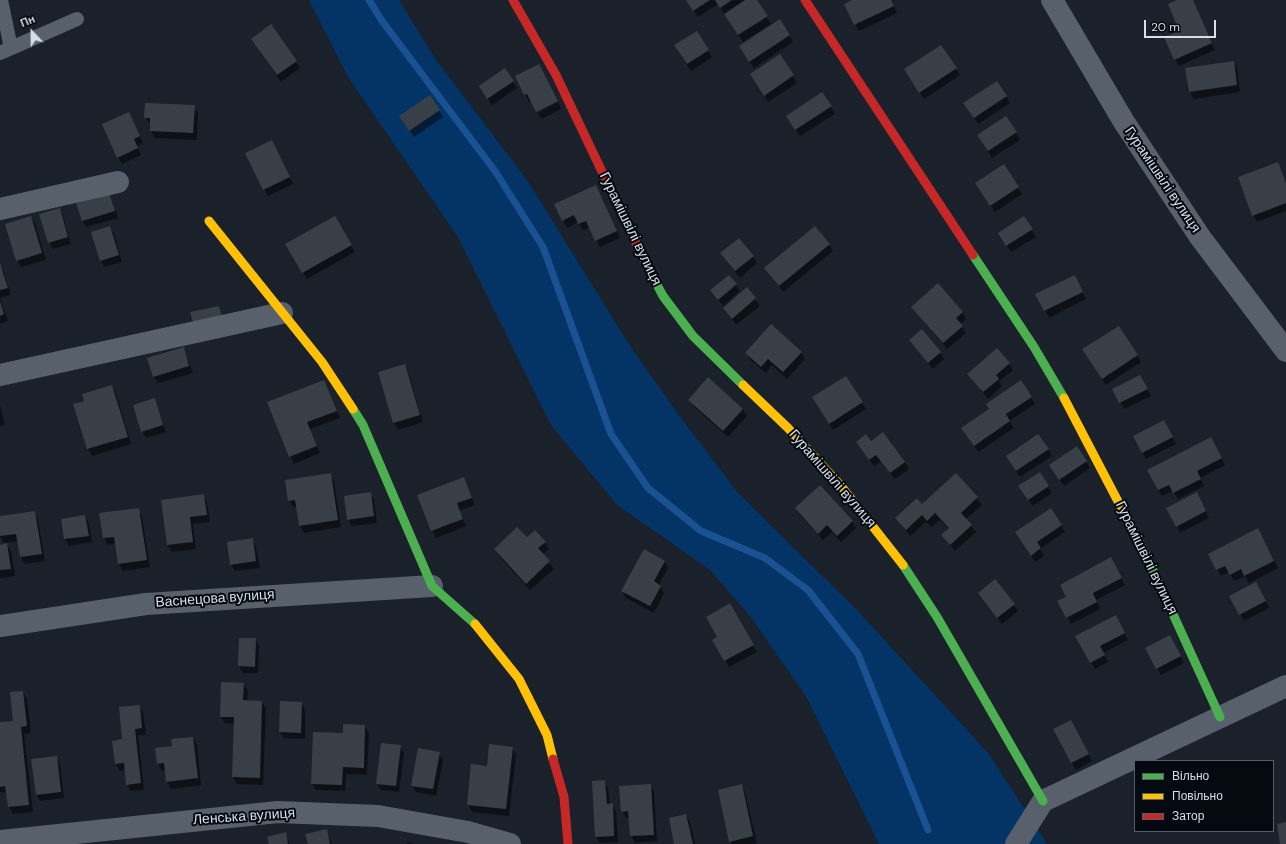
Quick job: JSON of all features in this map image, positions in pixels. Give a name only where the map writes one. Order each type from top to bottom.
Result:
[{"type":"street","name":"Гурамішвілі вулиця","points":[[514,0],[556,76],[636,246],[662,296],[693,336],[788,428],[841,486],[895,554],[937,617],[1043,801]]},
{"type":"street","name":"Гурамішвілі вулиця","points":[[805,0],[1034,347],[1076,419],[1156,574],[1220,717]]},
{"type":"street","name":"Гурамішвілі вулиця","points":[[1052,0],[1124,122],[1174,199],[1200,237],[1284,345]]},
{"type":"street","points":[[0,209],[118,182]]},
{"type":"street","points":[[208,221],[322,362],[363,425],[432,586],[480,628],[519,679],[547,735],[564,797],[568,844]]},
{"type":"street","points":[[0,375],[282,313]]},
{"type":"street","name":"Васнецова вулиця","points":[[0,626],[146,604],[432,586]]},
{"type":"street","points":[[1016,844],[1043,801],[1286,686]]},
{"type":"street","name":"Ленська вулиця","points":[[0,840],[278,812],[378,816],[468,832],[510,844]]},
{"type":"lane","points":[[1,0],[6,51],[77,19]]},
{"type":"shaded area","points":[[309,0],[399,0],[436,60],[527,180],[630,346],[681,418],[738,493],[857,610],[989,754],[1047,844],[879,844],[806,696],[750,616],[710,570],[617,505],[551,425],[458,237],[348,77]]},
{"type":"building","points":[[686,0],[710,0],[693,11]]},
{"type":"building","points":[[715,0],[732,0],[720,8]]},
{"type":"building","points":[[745,0],[757,0],[768,16],[738,35],[724,14]]},
{"type":"building","points":[[852,0],[891,0],[894,6],[854,25],[844,4]]},
{"type":"building","points":[[1177,0],[1193,0],[1212,43],[1174,60],[1164,37],[1179,31],[1168,4]]},
{"type":"building","points":[[780,19],[790,35],[749,62],[739,46]]},
{"type":"building","points":[[271,24],[297,61],[277,75],[251,39]]},
{"type":"building","points":[[697,31],[709,50],[687,64],[674,45]]},
{"type":"building","points":[[941,45],[957,68],[919,93],[904,69]]},
{"type":"building","points":[[780,54],[794,75],[764,96],[750,74]]},
{"type":"building","points":[[1234,61],[1237,85],[1189,92],[1185,68]]},
{"type":"building","points":[[539,64],[558,101],[536,112],[527,94],[524,95],[515,76]]},
{"type":"building","points":[[505,68],[514,81],[487,99],[479,86]]},
{"type":"building","points":[[997,81],[1007,96],[974,118],[963,103]]},
{"type":"building","points":[[822,92],[832,106],[795,130],[786,116]]},
{"type":"building","points":[[430,95],[440,110],[409,131],[399,116]]},
{"type":"building","points":[[145,103],[195,105],[193,133],[150,131],[150,118],[144,118]]},
{"type":"building","points":[[129,112],[140,136],[134,139],[138,148],[117,158],[102,124]]},
{"type":"building","points":[[1006,116],[1017,132],[988,151],[977,135]]},
{"type":"building","points":[[272,140],[290,177],[263,190],[245,153]]},
{"type":"building","points":[[1278,162],[1286,183],[1286,203],[1252,216],[1238,177]]},
{"type":"building","points":[[1004,164],[1019,187],[990,206],[975,183]]},
{"type":"building","points":[[596,185],[617,231],[595,241],[586,221],[578,224],[574,215],[562,221],[554,204]]},
{"type":"building","points":[[109,193],[115,211],[82,221],[76,203]]},
{"type":"building","points":[[60,208],[68,237],[48,243],[39,214]]},
{"type":"building","points":[[31,216],[42,253],[16,261],[5,224]]},
{"type":"building","points":[[335,216],[352,245],[302,273],[285,244]]},
{"type":"building","points":[[1024,216],[1033,229],[1006,246],[998,233]]},
{"type":"building","points":[[110,226],[119,255],[100,261],[91,232]]},
{"type":"building","points":[[815,226],[830,244],[779,286],[764,268]]},
{"type":"building","points":[[739,238],[754,256],[735,271],[720,253]]},
{"type":"building","points":[[0,263],[8,288],[0,290]]},
{"type":"building","points":[[729,275],[737,284],[718,300],[710,290]]},
{"type":"building","points":[[1075,275],[1083,292],[1044,311],[1035,294]]},
{"type":"building","points":[[938,283],[963,312],[956,318],[963,326],[943,343],[911,307]]},
{"type":"building","points":[[747,287],[756,298],[732,319],[723,308]]},
{"type":"building","points":[[0,301],[4,314],[0,316]]},
{"type":"building","points":[[219,306],[222,317],[193,323],[190,312]]},
{"type":"building","points":[[771,324],[802,352],[783,372],[768,359],[761,367],[745,353]]},
{"type":"building","points":[[1119,326],[1138,355],[1102,379],[1082,349]]},
{"type":"building","points":[[922,329],[941,352],[928,363],[909,340]]},
{"type":"building","points":[[184,347],[189,366],[153,377],[147,358]]},
{"type":"building","points":[[997,348],[1010,363],[996,375],[999,379],[983,392],[967,374]]},
{"type":"building","points":[[405,364],[420,415],[393,423],[378,372]]},
{"type":"building","points":[[1140,375],[1148,389],[1119,403],[1112,389]]},
{"type":"building","points":[[846,376],[863,402],[829,424],[812,397]]},
{"type":"building","points":[[708,377],[743,409],[723,431],[688,400]]},
{"type":"building","points":[[324,380],[337,411],[307,422],[317,446],[289,457],[267,402]]},
{"type":"building","points":[[1021,380],[1032,397],[1006,414],[1010,421],[974,446],[961,428],[989,409],[986,404]]},
{"type":"building","points":[[112,385],[128,437],[87,449],[73,404],[84,401],[82,394]]},
{"type":"building","points":[[155,398],[163,425],[141,432],[133,405]]},
{"type":"building","points":[[1164,420],[1173,437],[1142,453],[1133,436]]},
{"type":"building","points":[[883,432],[905,462],[890,473],[876,455],[869,460],[856,442],[866,434],[871,441]]},
{"type":"building","points":[[1038,434],[1049,449],[1016,471],[1006,456]]},
{"type":"building","points":[[1211,437],[1222,458],[1197,471],[1201,479],[1173,493],[1169,485],[1158,490],[1147,470]]},
{"type":"building","points":[[1077,446],[1087,461],[1059,480],[1049,465]]},
{"type":"building","points":[[1040,472],[1049,486],[1028,500],[1018,486]]},
{"type":"building","points":[[331,473],[338,520],[299,526],[295,500],[288,501],[285,480]]},
{"type":"building","points":[[956,473],[978,497],[961,513],[972,525],[950,545],[941,535],[949,528],[935,513],[927,521],[922,515],[906,530],[895,518],[917,498],[922,504]]},
{"type":"building","points":[[464,477],[472,498],[457,503],[463,519],[431,531],[417,495]]},
{"type":"building","points":[[820,485],[853,521],[837,536],[827,525],[818,534],[795,508]]},
{"type":"building","points":[[371,492],[374,516],[347,520],[344,496]]},
{"type":"building","points":[[1197,492],[1206,511],[1176,527],[1166,508]]},
{"type":"building","points":[[204,494],[207,515],[190,517],[193,542],[167,545],[161,500]]},
{"type":"building","points":[[139,508],[147,560],[118,564],[114,537],[103,538],[99,513]]},
{"type":"building","points":[[1051,508],[1062,525],[1037,542],[1041,548],[1031,556],[1015,532]]},
{"type":"building","points":[[35,511],[42,554],[20,557],[16,534],[0,536],[0,516]]},
{"type":"building","points":[[85,515],[89,536],[64,539],[61,519]]},
{"type":"building","points":[[517,527],[527,537],[535,530],[546,542],[538,548],[550,561],[526,584],[494,549]]},
{"type":"building","points":[[1258,528],[1274,561],[1244,576],[1241,569],[1230,575],[1225,566],[1216,570],[1208,554]]},
{"type":"building","points":[[253,538],[256,561],[230,565],[227,542]]},
{"type":"building","points":[[7,543],[11,569],[0,570],[0,545]]},
{"type":"building","points":[[644,549],[665,561],[654,581],[661,586],[650,606],[621,591]]},
{"type":"building","points":[[1111,557],[1122,578],[1093,593],[1097,602],[1066,618],[1057,601],[1066,597],[1060,585]]},
{"type":"building","points":[[995,579],[1015,604],[997,618],[978,593]]},
{"type":"building","points":[[1256,582],[1266,601],[1239,615],[1229,596]]},
{"type":"building","points":[[730,603],[754,645],[724,661],[712,640],[717,637],[706,617]]},
{"type":"building","points":[[1116,615],[1125,633],[1100,646],[1105,655],[1090,663],[1075,636]]},
{"type":"building","points":[[1170,635],[1181,656],[1156,669],[1145,648]]},
{"type":"building","points":[[239,638],[256,638],[255,667],[238,666]]},
{"type":"building","points":[[221,682],[244,683],[243,700],[262,701],[260,778],[232,777],[234,717],[220,717]]},
{"type":"building","points":[[23,691],[27,726],[21,727],[29,805],[8,807],[5,786],[0,787],[0,722],[13,721],[10,692]]},
{"type":"building","points":[[280,701],[302,702],[301,733],[279,732]]},
{"type":"building","points":[[140,705],[142,728],[135,729],[141,783],[126,785],[124,763],[115,764],[112,741],[122,739],[119,707]]},
{"type":"building","points":[[1071,720],[1089,754],[1071,763],[1053,729]]},
{"type":"building","points":[[343,724],[365,725],[364,768],[343,767],[342,785],[311,784],[313,732],[343,733]]},
{"type":"building","points":[[193,737],[198,778],[166,782],[164,763],[157,764],[155,748],[172,746],[171,739]]},
{"type":"building","points":[[381,743],[401,745],[396,786],[376,784]]},
{"type":"building","points":[[489,744],[513,747],[506,809],[467,805],[471,764],[487,766]]},
{"type":"building","points":[[418,748],[440,752],[433,789],[411,786]]},
{"type":"building","points":[[57,756],[61,792],[36,795],[31,759]]},
{"type":"building","points":[[605,780],[607,804],[613,803],[614,836],[595,837],[592,781]]},
{"type":"building","points":[[651,784],[654,835],[630,836],[628,811],[621,812],[619,786]]},
{"type":"building","points":[[742,784],[753,836],[729,842],[718,790]]},
{"type":"building","points":[[686,814],[693,844],[674,844],[669,818]]},
{"type":"building","points":[[1286,822],[1286,844],[1280,844],[1277,824]]},
{"type":"building","points":[[327,829],[330,844],[308,844],[305,834]]},
{"type":"building","points":[[286,832],[288,844],[269,844],[267,837]]},
{"type":"waterway","points":[[369,0],[382,21],[495,171],[543,247],[611,434],[648,488],[701,531],[765,558],[808,590],[858,654],[928,830]]},
{"type":"traffic: fast","points":[[973,255],[1034,347],[1064,398]]},
{"type":"traffic: fast","points":[[646,264],[663,296],[693,336],[743,385]]},
{"type":"traffic: fast","points":[[353,409],[363,425],[432,586],[475,624]]},
{"type":"traffic: fast","points":[[1146,555],[1220,717]]},
{"type":"traffic: fast","points":[[903,565],[937,617],[1043,801]]},
{"type":"traffic: slow","points":[[209,221],[322,362],[353,409]]},
{"type":"traffic: slow","points":[[743,385],[788,428],[841,486],[903,565]]},
{"type":"traffic: slow","points":[[1064,398],[1146,555]]},
{"type":"traffic: slow","points":[[475,624],[519,679],[547,735],[553,759]]},
{"type":"traffic: jam","points":[[513,0],[556,75],[646,264]]},
{"type":"traffic: jam","points":[[805,0],[973,255]]},
{"type":"traffic: jam","points":[[553,759],[564,797],[568,844]]}]
